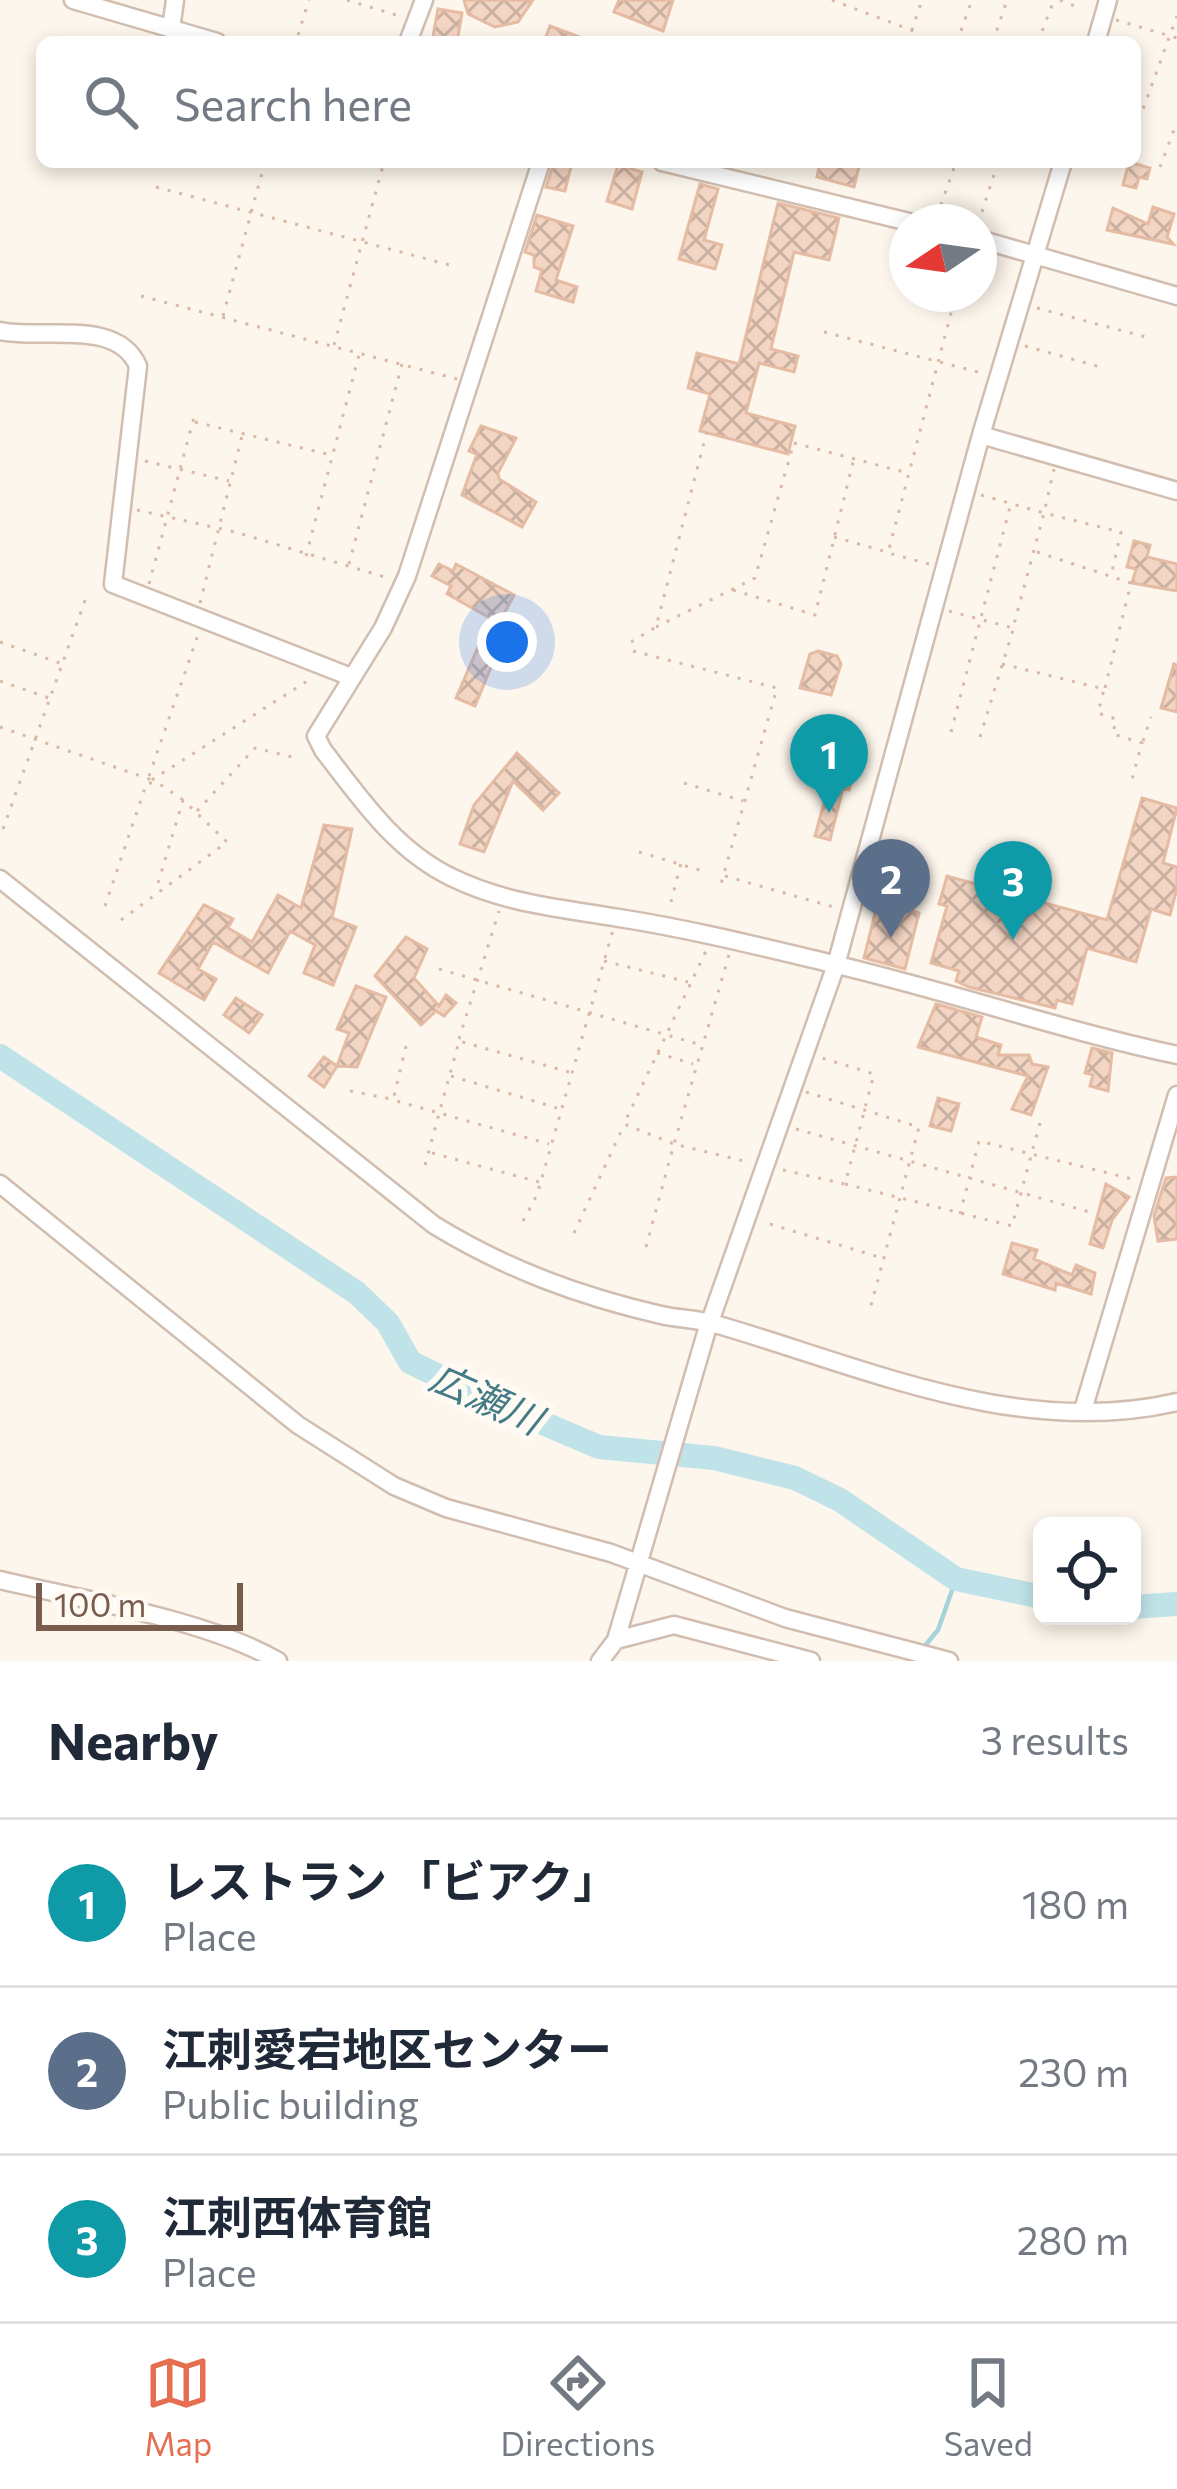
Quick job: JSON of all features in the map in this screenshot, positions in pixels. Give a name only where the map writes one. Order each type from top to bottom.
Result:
[{"type":"street","points":[[73,0],[196,36]]},
{"type":"street","points":[[171,29],[175,0]]},
{"type":"street","points":[[411,36],[424,0]]},
{"type":"street","points":[[539,168],[432,511],[383,628],[316,736],[323,750],[405,847],[448,876],[503,897],[548,910],[619,918],[836,965],[1073,1033],[1177,1054]]},
{"type":"street","points":[[687,168],[889,217]]},
{"type":"street","points":[[601,1661],[616,1640],[708,1328],[836,965],[981,434],[1061,168]]},
{"type":"street","points":[[997,243],[1177,296]]},
{"type":"street","points":[[0,331],[110,336],[130,350],[138,366],[111,565],[113,584],[351,677]]},
{"type":"street","points":[[981,434],[1177,491]]},
{"type":"street","points":[[0,879],[434,1225],[485,1257],[558,1288],[891,1382],[980,1401],[1083,1411],[1177,1402]]},
{"type":"street","points":[[1083,1411],[1177,1095]]},
{"type":"street","points":[[0,1184],[279,1411],[362,1468],[446,1508],[610,1553],[785,1618],[949,1661]]},
{"type":"street","points":[[0,1580],[140,1613],[259,1650],[278,1661]]},
{"type":"street","points":[[616,1640],[674,1625],[811,1661]]},
{"type":"path","points":[[298,35],[309,0]]},
{"type":"path","points":[[347,0],[410,19]]},
{"type":"path","points":[[832,0],[916,32]]},
{"type":"path","points":[[910,36],[922,0]]},
{"type":"path","points":[[959,36],[972,0]]},
{"type":"path","points":[[995,36],[1007,0]]},
{"type":"path","points":[[1042,36],[1057,0],[1082,8]]},
{"type":"path","points":[[1106,8],[1177,38]]},
{"type":"path","points":[[1141,115],[1177,16]]},
{"type":"path","points":[[1160,167],[1177,122]]},
{"type":"path","points":[[223,317],[263,168]]},
{"type":"path","points":[[334,347],[382,168]]},
{"type":"path","points":[[942,204],[954,168]]},
{"type":"path","points":[[985,204],[996,168]]},
{"type":"path","points":[[156,187],[457,267]]},
{"type":"path","points":[[141,296],[465,381]]},
{"type":"path","points":[[1038,308],[1146,337]]},
{"type":"path","points":[[929,564],[888,553],[951,312]]},
{"type":"path","points":[[824,332],[978,372]]},
{"type":"path","points":[[1009,342],[1104,368]]},
{"type":"path","points":[[306,556],[360,354]]},
{"type":"path","points":[[348,566],[402,363]]},
{"type":"path","points":[[145,597],[196,410]]},
{"type":"path","points":[[194,421],[335,456]]},
{"type":"path","points":[[656,627],[708,427]]},
{"type":"path","points":[[197,611],[242,436]]},
{"type":"path","points":[[631,642],[755,578],[793,446],[910,473]]},
{"type":"path","points":[[980,737],[1058,452]]},
{"type":"path","points":[[733,590],[814,615],[854,458]]},
{"type":"path","points":[[138,459],[231,482]]},
{"type":"path","points":[[973,493],[1121,532],[1111,576]]},
{"type":"path","points":[[951,732],[1011,503]]},
{"type":"path","points":[[131,509],[236,532],[396,580]]},
{"type":"path","points":[[833,537],[895,554]]},
{"type":"path","points":[[1034,550],[1131,583],[1098,713],[1116,719],[1113,734],[1142,743]]},
{"type":"path","points":[[3,829],[87,595]]},
{"type":"path","points":[[942,609],[1013,628]]},
{"type":"path","points":[[105,906],[200,631]]},
{"type":"path","points":[[0,642],[62,664]]},
{"type":"path","points":[[633,650],[777,688],[721,884]]},
{"type":"path","points":[[1002,664],[1104,689]]},
{"type":"path","points":[[148,781],[314,677]]},
{"type":"path","points":[[0,681],[49,698]]},
{"type":"path","points":[[1132,779],[1151,717]]},
{"type":"path","points":[[0,727],[158,783],[226,842],[156,890],[122,920]]},
{"type":"path","points":[[197,811],[255,748],[292,758]]},
{"type":"path","points":[[684,783],[745,801]]},
{"type":"path","points":[[156,890],[183,800]]},
{"type":"path","points":[[639,852],[706,872]]},
{"type":"path","points":[[671,902],[681,863]]},
{"type":"path","points":[[723,876],[842,909]]},
{"type":"path","points":[[425,1165],[503,897]]},
{"type":"path","points":[[524,1221],[540,1182],[601,960],[619,918]]},
{"type":"path","points":[[574,1233],[713,938]]},
{"type":"path","points":[[646,1247],[700,1044],[734,943]]},
{"type":"path","points":[[601,960],[690,982]]},
{"type":"path","points":[[440,969],[700,1044]]},
{"type":"path","points":[[459,1041],[571,1072]]},
{"type":"path","points":[[393,1100],[406,1046]]},
{"type":"path","points":[[657,1053],[694,1065]]},
{"type":"path","points":[[814,1055],[874,1074],[845,1184]]},
{"type":"path","points":[[449,1076],[560,1109]]},
{"type":"path","points":[[350,1091],[550,1145]]},
{"type":"path","points":[[805,1091],[919,1126],[869,1313]]},
{"type":"path","points":[[783,1169],[1012,1226],[1041,1119]]},
{"type":"path","points":[[624,1124],[674,1144],[749,1162]]},
{"type":"path","points":[[795,1129],[1093,1213]]},
{"type":"path","points":[[959,1214],[980,1141],[1138,1181]]},
{"type":"path","points":[[429,1152],[540,1182]]},
{"type":"path","points":[[770,1224],[884,1259]]},
{"type":"building","points":[[464,0],[533,0],[518,22],[495,27],[468,14]]},
{"type":"building","points":[[619,0],[673,0],[663,31],[614,12]]},
{"type":"building","points":[[438,9],[462,13],[458,36],[433,36]]},
{"type":"building","points":[[550,26],[577,36],[546,36]]},
{"type":"building","points":[[552,168],[571,168],[565,191],[546,187]]},
{"type":"building","points":[[617,168],[642,172],[632,209],[607,201]]},
{"type":"building","points":[[819,168],[859,168],[854,187],[817,177]]},
{"type":"building","points":[[1127,168],[1150,168],[1147,179],[1139,177],[1136,188],[1123,185]]},
{"type":"building","points":[[700,184],[718,189],[704,240],[722,245],[715,269],[679,259]]},
{"type":"building","points":[[778,203],[839,218],[829,260],[794,252],[771,349],[798,356],[794,372],[759,363],[746,413],[795,426],[788,454],[700,431],[710,394],[688,388],[697,353],[739,364]]},
{"type":"building","points":[[1153,207],[1174,214],[1167,237],[1173,244],[1107,230],[1113,208],[1148,224]]},
{"type":"building","points":[[537,215],[573,226],[556,280],[577,287],[573,302],[536,291],[542,270],[534,267],[534,255],[525,252]]},
{"type":"building","points":[[481,426],[516,438],[498,473],[499,479],[536,502],[522,527],[462,495],[477,454],[469,451]]},
{"type":"building","points":[[1134,541],[1150,545],[1147,557],[1177,564],[1177,591],[1132,583],[1136,569],[1127,567]]},
{"type":"building","points":[[439,564],[453,571],[456,564],[514,595],[499,623],[447,594],[451,586],[432,576]]},
{"type":"building","points":[[478,647],[496,655],[475,706],[456,698]]},
{"type":"building","points":[[810,654],[837,656],[841,664],[831,695],[800,688]]},
{"type":"building","points":[[1177,665],[1177,712],[1161,708]]},
{"type":"building","points":[[839,748],[860,755],[849,790],[843,788],[830,840],[815,836]]},
{"type":"building","points":[[517,753],[559,793],[543,810],[513,781],[484,852],[460,844],[474,805]]},
{"type":"building","points":[[1142,798],[1177,808],[1163,863],[1177,867],[1177,888],[1170,915],[1151,909],[1136,962],[1087,948],[1072,1004],[1057,1000],[1055,1008],[969,987],[956,981],[959,971],[931,963],[947,906],[939,904],[947,876],[1107,920]]},
{"type":"building","points":[[324,825],[352,829],[332,918],[356,927],[333,985],[304,973],[315,945],[290,931],[268,973],[213,942],[198,969],[216,979],[204,1000],[159,973],[204,905],[233,919],[228,928],[252,942],[278,895],[301,908]]},
{"type":"building","points":[[880,893],[914,902],[912,911],[919,913],[905,969],[864,958]]},
{"type":"building","points":[[406,937],[427,949],[414,978],[439,1006],[446,995],[456,1003],[444,1016],[436,1011],[421,1025],[375,976]]},
{"type":"building","points":[[356,986],[386,997],[357,1067],[337,1066],[349,1033],[337,1029]]},
{"type":"building","points":[[236,998],[262,1015],[249,1033],[224,1015]]},
{"type":"building","points":[[936,1004],[982,1017],[976,1037],[1001,1045],[998,1055],[1029,1055],[1032,1064],[1048,1067],[1031,1115],[1012,1109],[1028,1076],[918,1047]]},
{"type":"building","points":[[1092,1048],[1112,1053],[1108,1091],[1090,1086],[1093,1075],[1085,1073]]},
{"type":"building","points":[[324,1057],[337,1066],[324,1087],[309,1076]]},
{"type":"building","points":[[938,1098],[959,1104],[951,1131],[930,1126]]},
{"type":"building","points":[[1177,1177],[1177,1239],[1158,1241],[1154,1216],[1166,1178]]},
{"type":"building","points":[[1106,1184],[1129,1197],[1112,1220],[1103,1248],[1090,1244]]},
{"type":"building","points":[[1012,1243],[1037,1250],[1034,1259],[1072,1275],[1076,1265],[1095,1273],[1091,1294],[1056,1283],[1055,1290],[1003,1274]]},
{"type":"waterway","name":"広瀬川","points":[[0,1056],[357,1293],[388,1323],[410,1362],[599,1447],[714,1458],[795,1478],[840,1500],[956,1579],[1033,1595]]},
{"type":"waterway","points":[[923,1648],[938,1630],[956,1579]]},
{"type":"waterway","name":"広瀬川","points":[[1141,1606],[1177,1604]]},
{"type":"place","name":"レストラン 「ビアク」","points":[[829,813]]},
{"type":"place","name":"江刺愛宕地区センター","points":[[891,938]]},
{"type":"place","name":"江刺西体育館","points":[[1013,940]]}]
